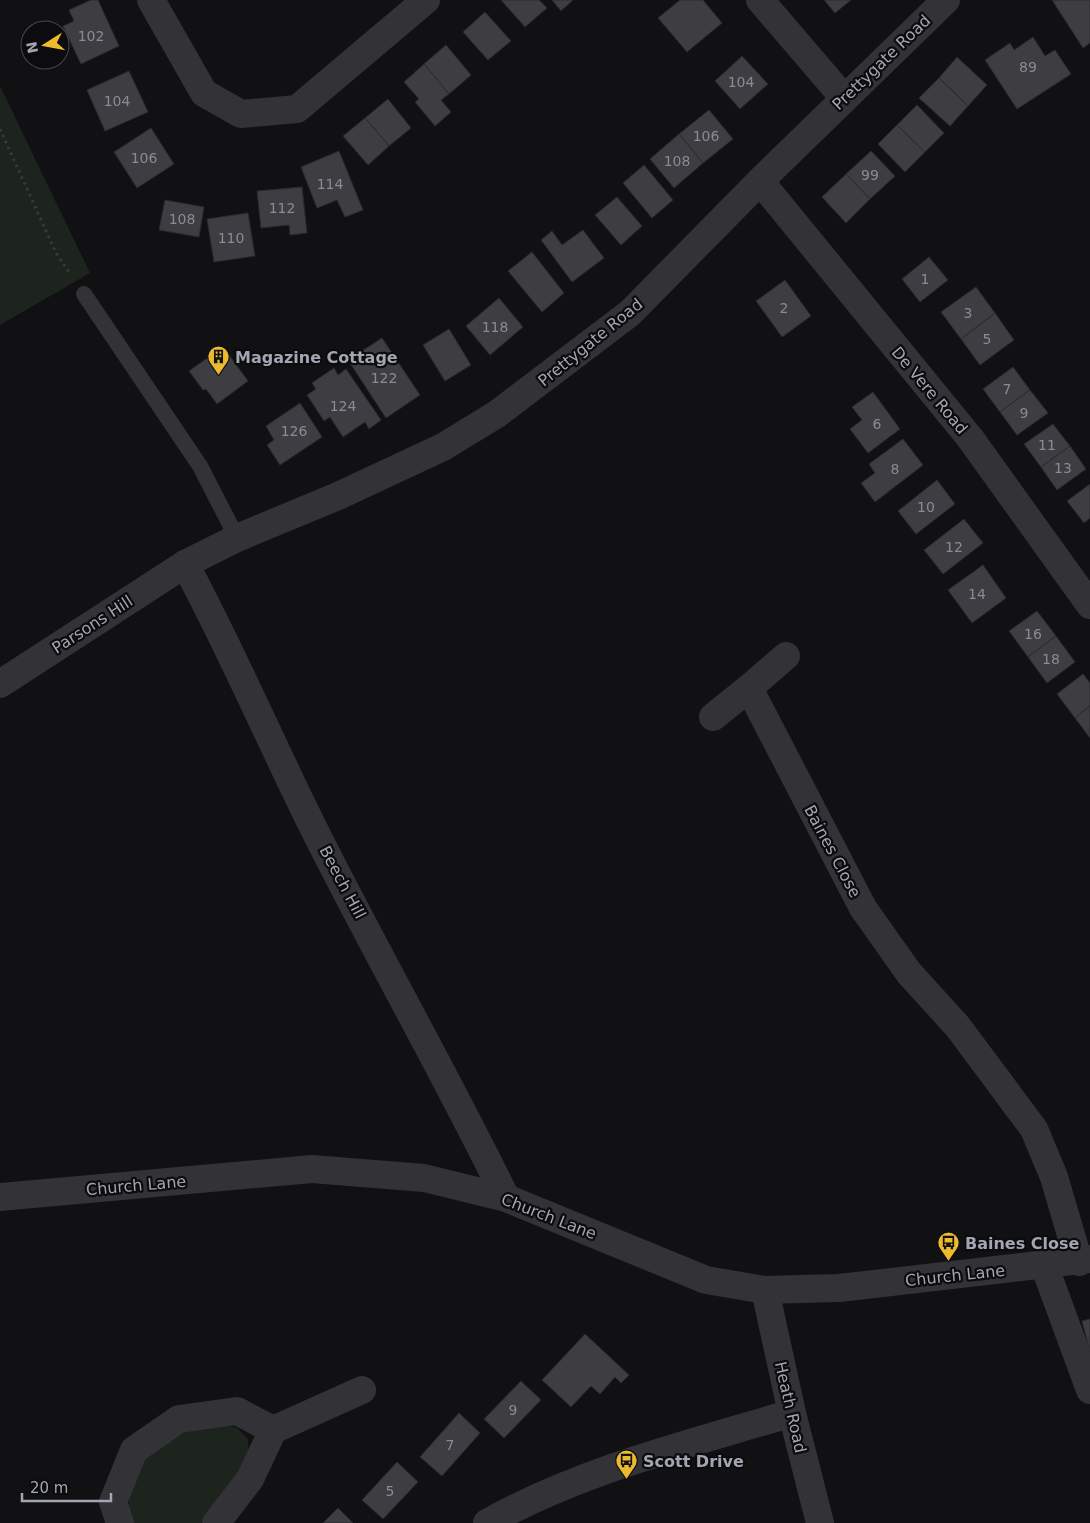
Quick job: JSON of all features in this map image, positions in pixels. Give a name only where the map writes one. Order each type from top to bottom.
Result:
[{"type":"street","points":[[151,0],[204,93],[241,114],[297,109],[426,0]]},
{"type":"street","points":[[760,0],[844,98]]},
{"type":"street","name":"Prettygate Road","points":[[185,564],[237,538],[338,496],[443,448],[498,414],[630,313],[760,181],[946,0]]},
{"type":"street","name":"De Vere Road","points":[[760,181],[970,438],[1090,605]]},
{"type":"street","name":"Parsons Hill","points":[[0,684],[185,564]]},
{"type":"street","name":"Beech Hill","points":[[185,564],[223,634],[255,710],[311,822],[506,1198]]},
{"type":"street","points":[[713,717],[786,656]]},
{"type":"street","name":"Baines Close","points":[[749,688],[864,908],[909,973],[958,1027],[1034,1129],[1054,1177],[1084,1260]]},
{"type":"street","name":"Church Lane","points":[[0,1197],[312,1169],[424,1178],[506,1198],[706,1280],[766,1290],[839,1288],[1084,1260]]},
{"type":"street","points":[[1044,1265],[1090,1390]]},
{"type":"street","name":"Heath Road","points":[[766,1290],[792,1413],[820,1523]]},
{"type":"street","points":[[216,1523],[250,1479],[273,1430],[362,1390]]},
{"type":"street","points":[[120,1523],[113,1502],[134,1450],[179,1419],[237,1410],[273,1430]]},
{"type":"street","points":[[487,1523],[526,1501],[630,1462],[792,1413]]},
{"type":"lane","points":[[84,294],[200,466],[237,538]]},
{"type":"path","points":[[0,129],[56,253],[84,294]]},
{"type":"shaded area","points":[[0,86],[90,273],[0,325]]},
{"type":"shaded area","points":[[219,1424],[237,1428],[248,1439],[249,1458],[211,1514],[201,1523],[129,1523],[129,1500],[133,1481],[139,1465],[150,1452],[163,1442],[179,1434]]},
{"type":"building","points":[[91,0],[98,0],[119,46],[81,64],[70,41],[70,23],[74,21],[69,10]]},
{"type":"building","points":[[501,0],[539,0],[547,8],[525,27]]},
{"type":"building","points":[[552,0],[573,0],[561,11]]},
{"type":"building","points":[[680,0],[703,0],[722,23],[687,52],[658,18]]},
{"type":"building","points":[[824,0],[851,0],[835,13]]},
{"type":"building","points":[[1052,0],[1090,0],[1090,43],[1083,48]]},
{"type":"building","points":[[485,12],[511,41],[488,60],[463,32]]},
{"type":"building","points":[[1033,37],[1045,56],[1055,50],[1071,74],[1017,109],[985,60],[1010,43],[1014,50]]},
{"type":"building","points":[[446,45],[471,75],[449,94],[424,64]]},
{"type":"building","points":[[742,56],[768,84],[740,109],[715,81]]},
{"type":"building","points":[[957,57],[987,85],[968,106],[939,78]]},
{"type":"building","points":[[424,64],[449,94],[441,100],[451,112],[435,126],[415,102],[419,99],[404,82]]},
{"type":"building","points":[[129,71],[148,112],[105,131],[87,90]]},
{"type":"building","points":[[939,78],[968,106],[950,126],[919,98]]},
{"type":"building","points":[[388,99],[411,128],[389,146],[365,118]]},
{"type":"building","points":[[917,105],[944,133],[925,152],[897,125]]},
{"type":"building","points":[[709,110],[733,139],[703,163],[679,134]]},
{"type":"building","points":[[365,118],[389,146],[368,165],[343,136]]},
{"type":"building","points":[[897,125],[925,152],[905,172],[878,144]]},
{"type":"building","points":[[151,128],[174,164],[137,188],[114,152]]},
{"type":"building","points":[[679,134],[703,163],[674,188],[650,159]]},
{"type":"building","points":[[339,151],[363,210],[345,217],[337,200],[317,208],[301,167]]},
{"type":"building","points":[[871,151],[895,176],[870,199],[846,174]]},
{"type":"building","points":[[644,165],[673,200],[652,218],[623,183]]},
{"type":"building","points":[[846,174],[870,199],[846,223],[822,197]]},
{"type":"building","points":[[302,187],[307,233],[290,235],[289,225],[261,228],[257,191]]},
{"type":"building","points":[[617,197],[642,226],[621,245],[595,215]]},
{"type":"building","points":[[165,200],[204,207],[199,237],[159,230]]},
{"type":"building","points":[[248,213],[255,256],[214,262],[207,219]]},
{"type":"building","points":[[583,230],[604,258],[572,282],[541,240],[552,231],[562,245]]},
{"type":"building","points":[[532,252],[564,293],[542,312],[508,271]]},
{"type":"building","points":[[929,257],[948,280],[920,302],[902,279]]},
{"type":"building","points":[[785,280],[811,316],[782,337],[756,301]]},
{"type":"building","points":[[976,287],[995,313],[961,339],[941,312]]},
{"type":"building","points":[[499,298],[523,327],[490,355],[466,326]]},
{"type":"building","points":[[995,313],[1014,340],[980,365],[961,339]]},
{"type":"building","points":[[449,329],[471,365],[445,381],[423,345]]},
{"type":"building","points":[[382,338],[420,395],[386,418],[348,360]]},
{"type":"building","name":"Magazine Cottage","points":[[223,347],[248,381],[217,404],[206,389],[203,390],[189,371]]},
{"type":"building","points":[[1013,367],[1030,390],[1000,412],[983,389]]},
{"type":"building","points":[[334,368],[338,375],[346,369],[381,420],[369,429],[365,422],[343,437],[330,417],[324,421],[307,395],[316,389],[312,383]]},
{"type":"building","points":[[1030,390],[1048,413],[1017,435],[1000,412]]},
{"type":"building","points":[[873,392],[900,429],[868,453],[850,429],[862,420],[852,407]]},
{"type":"building","points":[[300,403],[322,437],[280,465],[267,445],[274,440],[266,426]]},
{"type":"building","points":[[1053,424],[1070,446],[1041,467],[1024,444]]},
{"type":"building","points":[[903,439],[923,465],[875,502],[861,483],[875,473],[869,464]]},
{"type":"building","points":[[1070,446],[1086,469],[1057,490],[1041,467]]},
{"type":"building","points":[[937,480],[955,504],[916,534],[898,511]]},
{"type":"building","points":[[1090,484],[1090,518],[1084,523],[1067,501]]},
{"type":"building","points":[[964,519],[983,543],[943,574],[924,550]]},
{"type":"building","points":[[983,565],[1006,598],[972,623],[948,590]]},
{"type":"building","points":[[1037,611],[1056,636],[1028,657],[1009,631]]},
{"type":"building","points":[[1056,636],[1075,662],[1047,683],[1028,657]]},
{"type":"building","points":[[1083,674],[1090,683],[1090,706],[1075,718],[1057,694]]},
{"type":"building","points":[[1090,706],[1090,738],[1075,718]]},
{"type":"building","points":[[1090,1319],[1090,1351],[1082,1321]]},
{"type":"building","points":[[585,1334],[629,1375],[621,1383],[615,1377],[600,1394],[591,1386],[571,1407],[542,1380]]},
{"type":"building","points":[[521,1381],[541,1400],[504,1438],[484,1419]]},
{"type":"building","points":[[459,1413],[480,1433],[442,1476],[420,1457]]},
{"type":"building","points":[[397,1462],[418,1482],[383,1519],[362,1500]]},
{"type":"building","points":[[338,1508],[353,1523],[323,1523]]},
{"type":"place","name":"Magazine Cottage","points":[[219,376]]},
{"type":"place","name":"Baines Close","points":[[949,1262]]},
{"type":"place","name":"Scott Drive","points":[[627,1480]]}]
